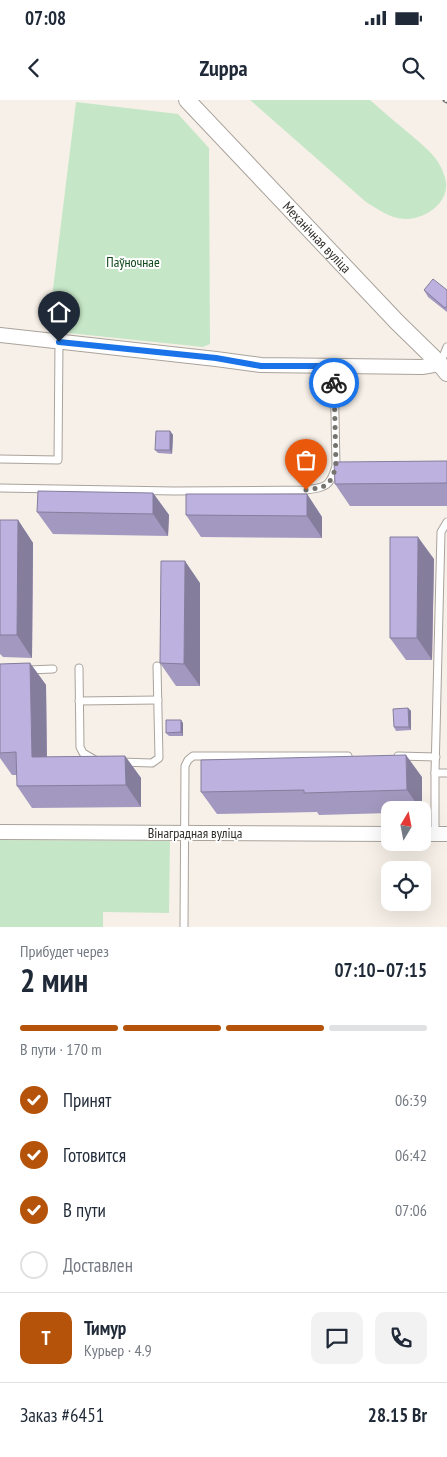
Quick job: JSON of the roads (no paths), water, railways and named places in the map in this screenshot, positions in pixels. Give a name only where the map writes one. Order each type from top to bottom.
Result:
[{"type":"street","name":"Механічная вуліца","points":[[188,100],[397,322],[444,368]]},
{"type":"street","points":[[0,335],[216,358],[261,366],[444,368]]},
{"type":"street","name":"Вінаградная вуліца","points":[[0,832],[381,834]]},
{"type":"lane","points":[[0,459],[58,460],[59,342]]},
{"type":"lane","points":[[444,368],[447,347]]},
{"type":"lane","points":[[0,488],[174,491],[306,490],[323,488],[332,478],[336,466],[334,366]]},
{"type":"lane","points":[[435,834],[441,532],[447,522]]},
{"type":"lane","points":[[115,762],[152,763],[159,758],[158,666]]},
{"type":"lane","points":[[79,668],[80,747],[83,754],[96,761],[106,761]]},
{"type":"lane","points":[[18,671],[53,669]]},
{"type":"lane","points":[[80,701],[158,700]]},
{"type":"lane","points":[[184,927],[184,833],[186,766],[188,760],[193,756],[358,756]]},
{"type":"lane","points":[[387,756],[436,757]]},
{"type":"lane","points":[[435,773],[447,773]]},
{"type":"park label","name":"Паўночнае","points":[[133,262]]}]
